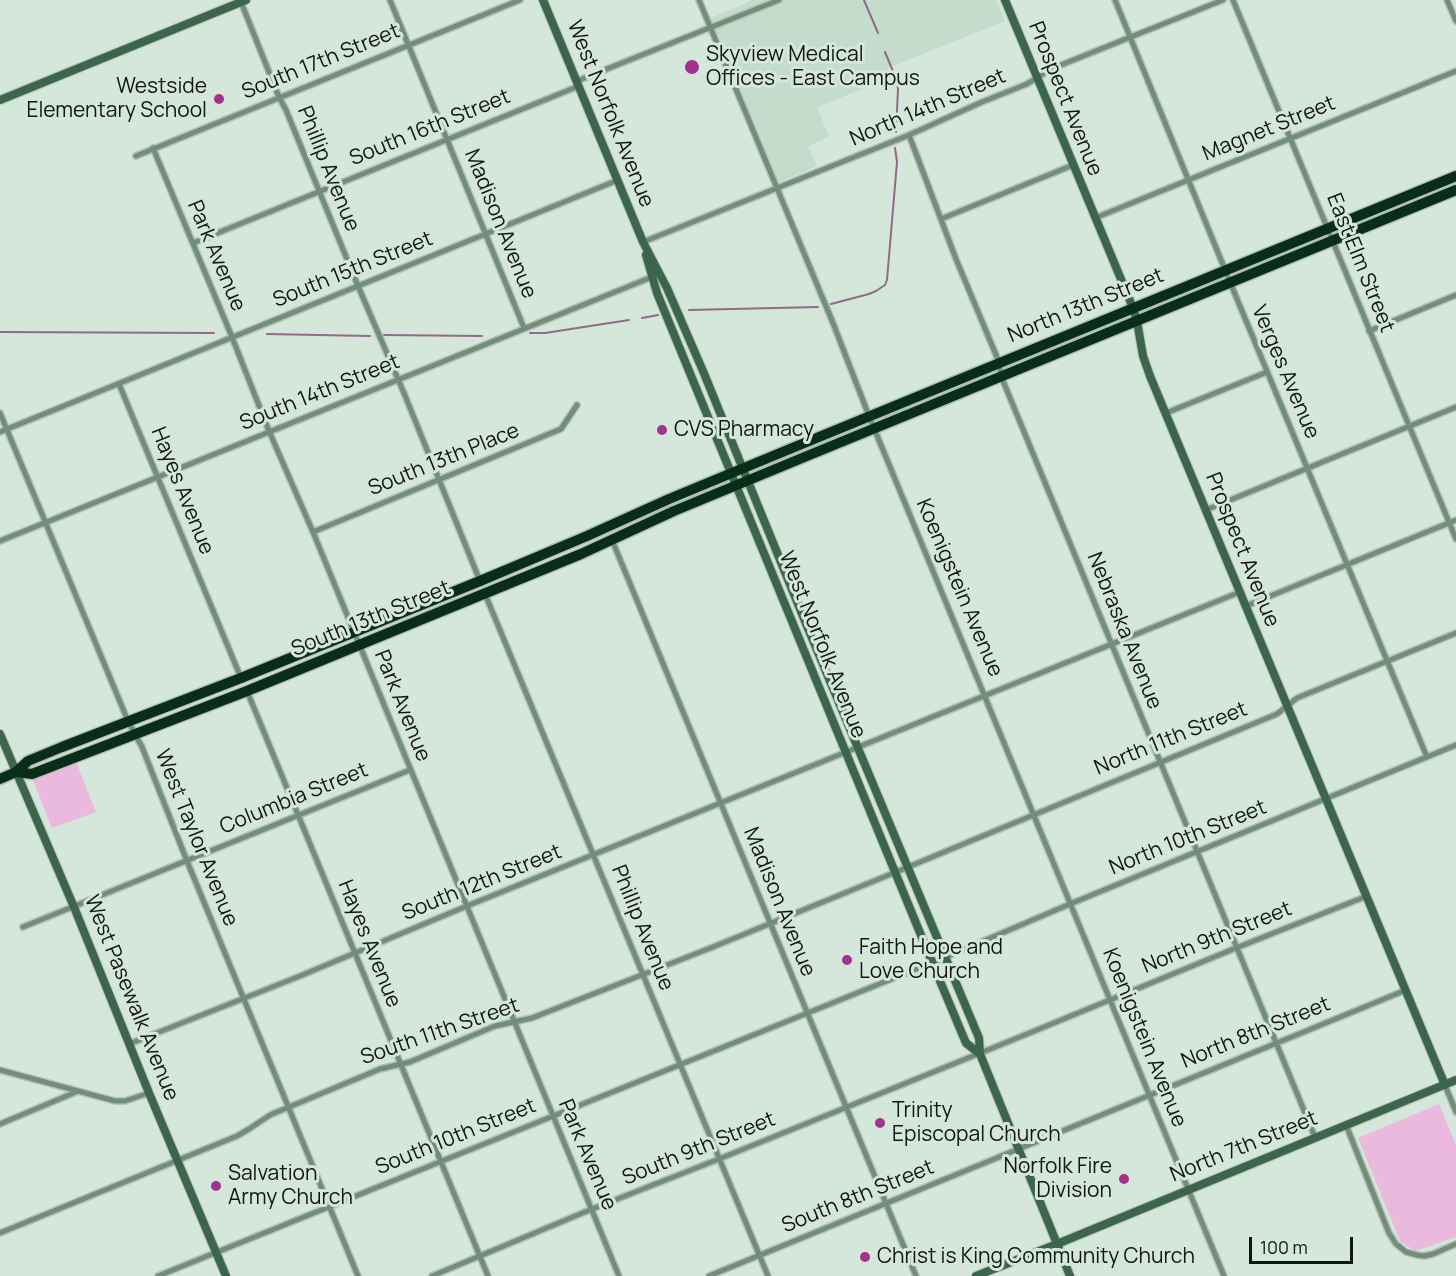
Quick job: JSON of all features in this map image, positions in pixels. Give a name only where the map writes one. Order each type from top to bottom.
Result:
[{"type":"highway","name":"North 13th Street","points":[[737,471],[1456,176]]},
{"type":"highway","name":"North 13th Street","points":[[742,483],[1456,190]]},
{"type":"highway","name":"South 13th Street","points":[[0,779],[16,772],[28,761],[480,581],[737,471]]},
{"type":"highway","name":"South 13th Street","points":[[16,772],[32,774],[247,691],[485,594],[742,483]]},
{"type":"street","name":"Madison Avenue","points":[[390,0],[524,328]]},
{"type":"street","name":"South 17th Street","points":[[136,156],[520,0]]},
{"type":"street","name":"West Norfolk Avenue","points":[[543,0],[643,242],[667,288],[703,371],[737,471]]},
{"type":"street","name":"Koenigstein Avenue","points":[[699,0],[1224,1276]]},
{"type":"street","name":"South 16th Street","points":[[193,243],[779,0]]},
{"type":"street","name":"Prospect Avenue","points":[[1005,0],[1133,308],[1143,356],[1166,413],[1456,1112]]},
{"type":"street","name":"Verges Avenue","points":[[1115,0],[1427,757]]},
{"type":"street","name":"North 14th Street","points":[[643,242],[909,135],[1027,84],[1051,69],[1223,0]]},
{"type":"street","name":"East Elm Street","points":[[1233,0],[1456,539]]},
{"type":"street","points":[[1447,0],[1456,21]]},
{"type":"street","points":[[0,100],[244,1]]},
{"type":"street","name":"Phillip Avenue","points":[[244,1],[279,97],[404,393],[480,581]]},
{"type":"street","name":"Magnet Street","points":[[1095,218],[1456,71]]},
{"type":"street","name":"Nebraska Avenue","points":[[909,135],[999,362],[1001,376],[1315,1137]]},
{"type":"street","name":"Park Avenue","points":[[153,148],[619,1276]]},
{"type":"street","points":[[941,219],[1073,165]]},
{"type":"street","name":"South 15th Street","points":[[0,432],[618,180]]},
{"type":"street","name":"West Norfolk Avenue","points":[[643,242],[657,293],[858,747],[946,957],[979,1038],[980,1054],[1070,1276]]},
{"type":"street","name":"South 14th Street","points":[[0,541],[652,277]]},
{"type":"street","points":[[1370,331],[1456,295]]},
{"type":"street","points":[[1166,413],[1267,372]]},
{"type":"street","name":"Hayes Avenue","points":[[119,384],[241,678]]},
{"type":"street","name":"South 13th Place","points":[[313,532],[561,429],[577,405]]},
{"type":"street","points":[[1206,510],[1456,407]]},
{"type":"street","name":"West Taylor Avenue","points":[[0,413],[128,721],[142,747],[358,1276]]},
{"type":"street","name":"West Norfolk Avenue","points":[[742,483],[846,752],[932,962],[966,1043],[980,1054]]},
{"type":"street","points":[[1246,606],[1456,520]]},
{"type":"street","name":"Madison Avenue","points":[[612,540],[916,1276]]},
{"type":"street","name":"South 12th Street","points":[[129,1044],[1240,592]]},
{"type":"street","name":"Phillip Avenue","points":[[485,594],[768,1276]]},
{"type":"street","name":"North 11th Street","points":[[896,872],[1277,714],[1297,698],[1456,633]]},
{"type":"street","name":"Hayes Avenue","points":[[247,691],[488,1276]]},
{"type":"street","name":"West Pasewalk Avenue","points":[[0,734],[226,1276]]},
{"type":"street","name":"North 10th Street","points":[[932,962],[1456,745]]},
{"type":"street","name":"Columbia Street","points":[[23,927],[410,770]]},
{"type":"street","name":"South 11th Street","points":[[0,1233],[237,1136],[270,1115],[380,1069],[410,1062],[495,1026],[532,1018],[896,872]]},
{"type":"street","name":"North 9th Street","points":[[980,1054],[1367,896]]},
{"type":"street","name":"South 10th Street","points":[[158,1276],[932,962]]},
{"type":"street","name":"North 8th Street","points":[[1019,1149],[1406,990]]},
{"type":"street","name":"South 9th Street","points":[[432,1276],[592,1209],[980,1054]]},
{"type":"street","points":[[0,1070],[115,1101],[125,1101],[149,1093]]},
{"type":"street","name":"North 7th Street","points":[[976,1276],[1456,1080]]},
{"type":"street","points":[[0,1124],[77,1092]]},
{"type":"street","points":[[1346,1125],[1389,1233],[1396,1244],[1406,1252],[1424,1256],[1456,1245]]},
{"type":"street","name":"South 8th Street","points":[[709,1276],[1019,1149]]},
{"type":"shaded area","points":[[753,0],[996,0],[1005,21],[888,68],[892,77],[817,107],[829,137],[808,146],[817,166],[779,182],[711,18]]},
{"type":"shaded area","points":[[75,759],[96,812],[52,828],[33,780],[34,777]]},
{"type":"shaded area","points":[[1439,1104],[1456,1145],[1456,1237],[1415,1251],[1400,1241],[1358,1138]]},
{"type":"waterway","points":[[864,0],[878,33]]},
{"type":"waterway","points":[[885,52],[897,81],[896,132]]},
{"type":"waterway","points":[[831,304],[869,294],[885,285],[897,162],[895,148]]},
{"type":"waterway","points":[[689,310],[818,307]]},
{"type":"waterway","points":[[642,318],[658,315]]},
{"type":"waterway","points":[[530,333],[545,333],[629,320]]},
{"type":"waterway","points":[[0,332],[214,333]]},
{"type":"waterway","points":[[267,334],[370,336]]},
{"type":"waterway","points":[[383,335],[482,336]]},
{"type":"place","name":"Skyview Medical Offices - East Campus","points":[[692,67]]},
{"type":"place","name":"Westside Elementary School","points":[[219,99]]},
{"type":"place","name":"CVS Pharmacy","points":[[662,430]]},
{"type":"place","name":"Faith Hope and Love Church","points":[[847,960]]},
{"type":"place","name":"Trinity Episcopal Church","points":[[880,1123]]},
{"type":"place","name":"Norfolk Fire Division","points":[[1124,1179]]},
{"type":"place","name":"Salvation Army Church","points":[[216,1186]]},
{"type":"place","name":"Christ is King Community Church","points":[[865,1257]]}]
